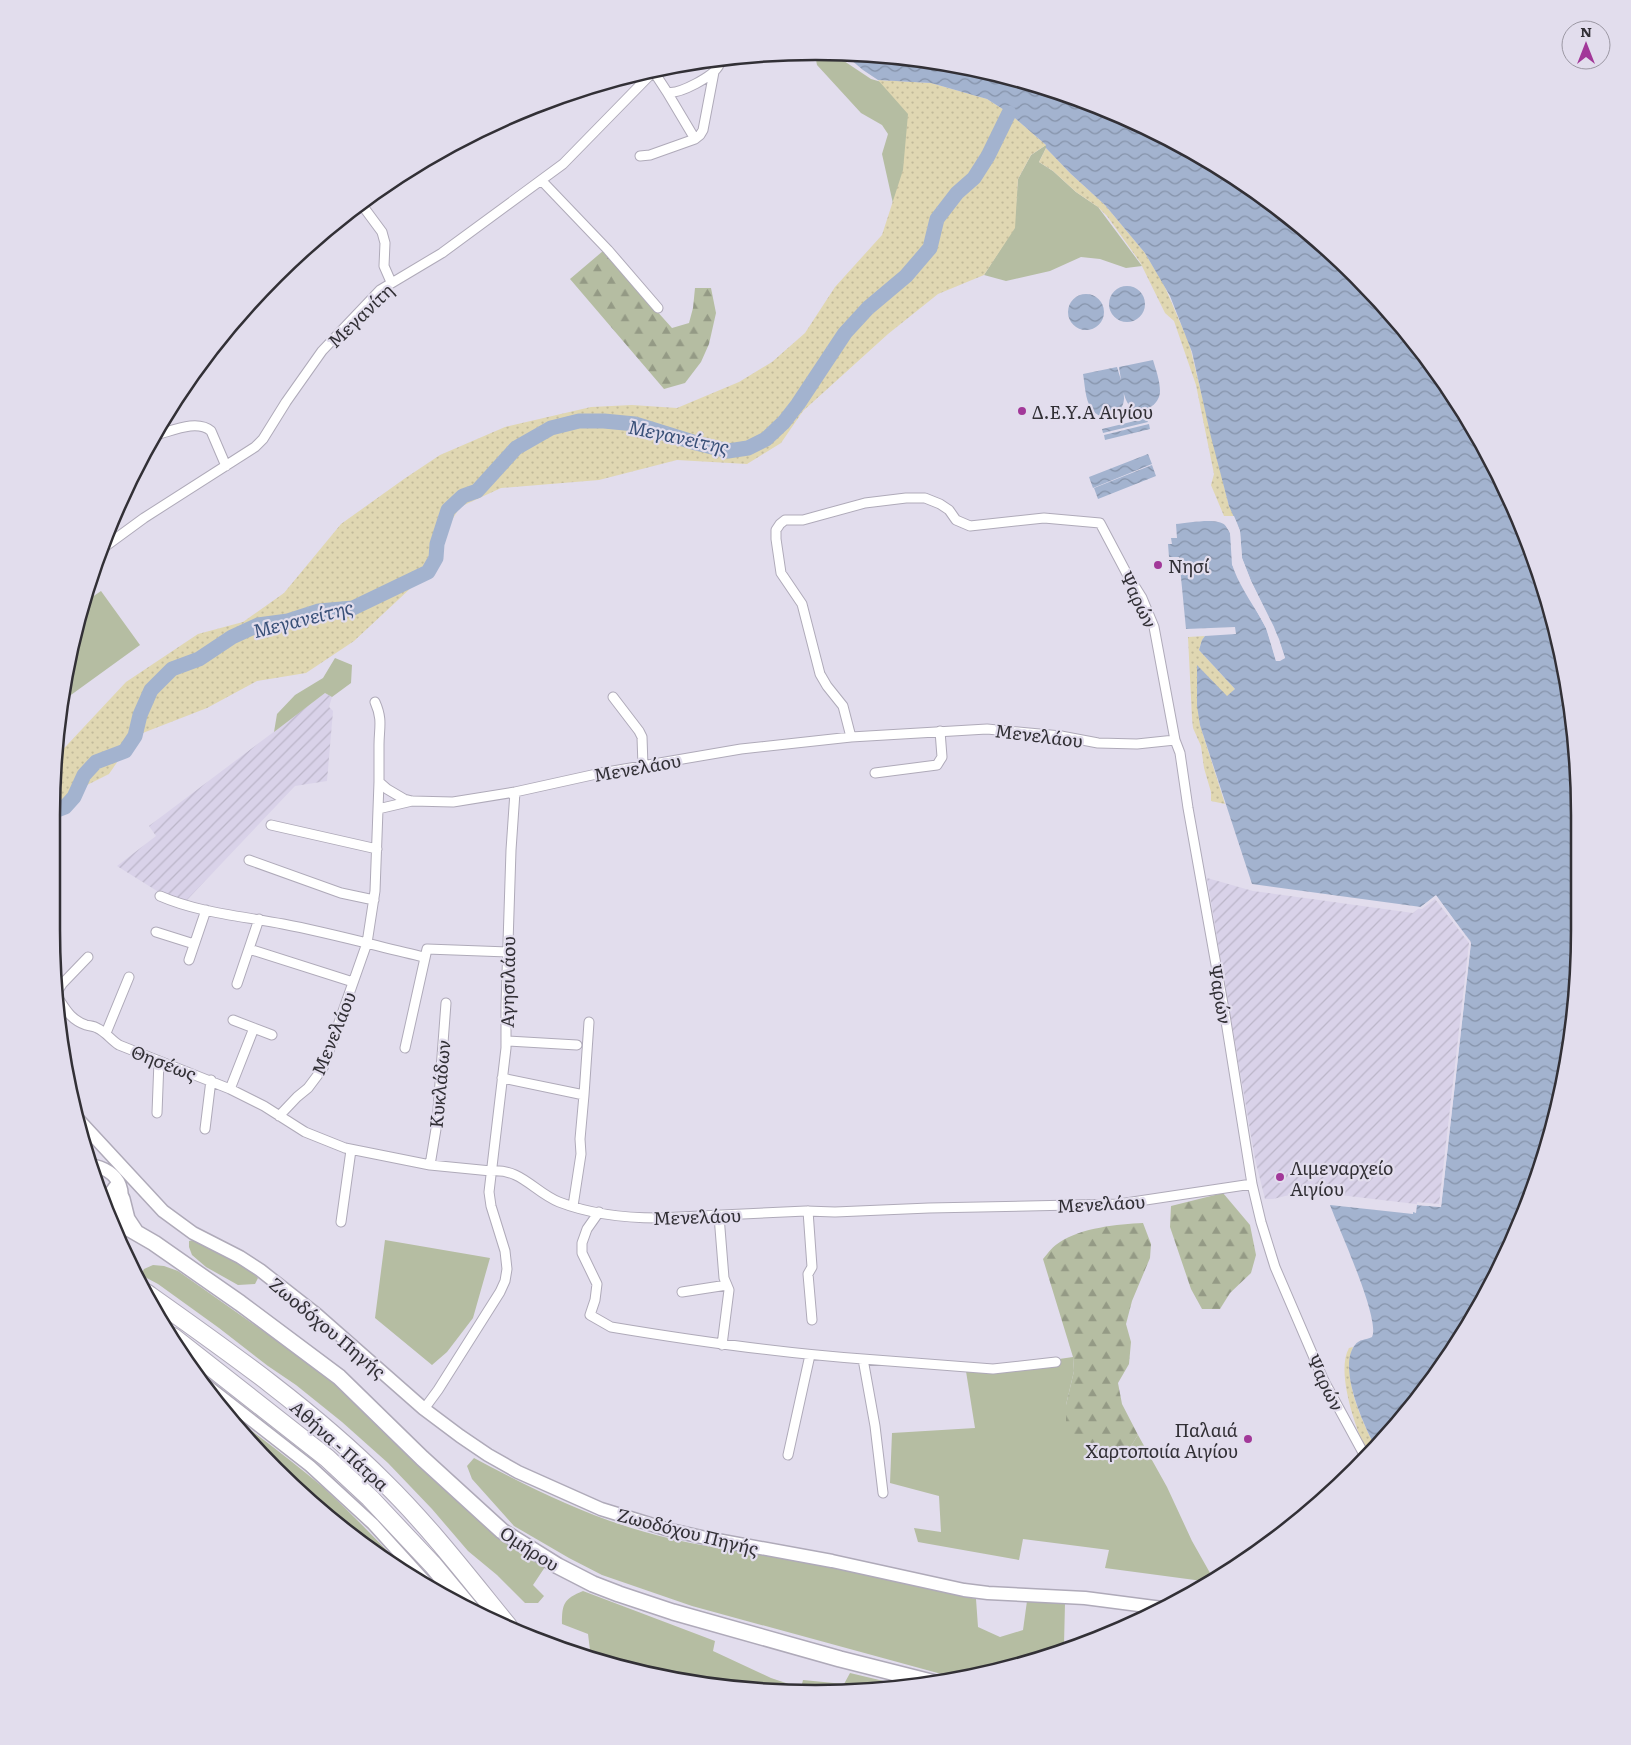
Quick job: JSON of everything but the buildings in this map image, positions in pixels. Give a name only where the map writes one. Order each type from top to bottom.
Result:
[{"type":"highway","name":"Αθήνα - Πάτρα","points":[[158,1301],[219,1344],[296,1404],[384,1482],[449,1554],[499,1615]]},
{"type":"highway","name":"Αθήνα - Πάτρα","points":[[186,1347],[327,1458],[370,1498],[433,1565],[457,1594]]},
{"type":"main road","name":"Ζωοδόχου Πηγής","points":[[87,1129],[163,1211],[193,1233],[240,1257],[260,1270],[323,1320],[424,1409],[488,1455],[518,1472],[601,1509],[666,1529],[706,1538],[832,1561],[964,1590],[997,1594],[1085,1598],[1151,1607]]},
{"type":"main road","points":[[98,1167],[112,1172],[127,1219],[138,1234]]},
{"type":"main road","points":[[109,1196],[118,1189]]},
{"type":"main road","points":[[116,1214],[119,1210],[118,1189]]},
{"type":"main road","name":"Ομήρου","points":[[121,1225],[138,1234],[246,1308],[339,1377],[429,1465],[502,1531],[558,1566],[619,1594],[680,1614],[831,1656],[920,1678]]},
{"type":"main road","name":"Ομήρου","points":[[123,1230],[148,1251],[200,1276]]},
{"type":"street","points":[[667,92],[674,92],[688,87],[714,72],[718,66]]},
{"type":"street","points":[[640,156],[650,155],[700,136],[703,130],[714,72]]},
{"type":"street","points":[[657,78],[694,139]]},
{"type":"street","name":"Μεγανίτη","points":[[112,541],[144,518],[250,452],[259,443],[322,351],[373,296],[391,282],[442,253],[542,181],[570,158],[645,80]]},
{"type":"street","points":[[542,181],[608,250],[658,308]]},
{"type":"street","points":[[365,209],[382,232],[385,243],[384,266],[391,282]]},
{"type":"street","points":[[164,433],[192,426],[200,425],[206,427],[210,431],[226,466]]},
{"type":"street","name":"Ψαρών","points":[[851,737],[843,706],[820,674],[802,604],[781,573],[776,538],[776,530],[780,524],[785,520],[803,520],[865,503],[906,498],[925,498],[940,504],[949,510],[956,520],[970,526],[1044,518],[1100,523],[1142,598],[1154,627],[1175,740],[1180,754],[1252,1184],[1261,1222],[1276,1267],[1324,1381],[1362,1451]]},
{"type":"street","points":[[613,697],[639,731],[642,738],[643,766]]},
{"type":"street","points":[[375,702],[381,730],[379,742],[379,782]]},
{"type":"street","name":"Μενελάου","points":[[379,782],[396,795],[412,801],[453,802],[515,792],[592,774],[740,749],[851,737],[987,729],[1061,736],[1098,743],[1137,744],[1175,740]]},
{"type":"street","points":[[875,773],[937,765],[942,757],[940,731]]},
{"type":"street","name":"Μενελάου","points":[[379,782],[374,900],[367,943],[321,1072],[308,1088],[279,1116],[305,1132],[351,1150],[430,1165],[491,1171],[501,1170],[518,1175],[548,1196],[573,1206],[633,1218],[808,1211],[835,1212],[1119,1204],[1252,1184]]},
{"type":"street","name":"Αγησιλάου","points":[[424,1409],[452,1369],[500,1292],[506,1275],[507,1263],[504,1245],[489,1198],[506,1041],[511,850],[515,792]]},
{"type":"street","points":[[378,809],[412,801]]},
{"type":"street","points":[[271,825],[377,849]]},
{"type":"street","points":[[249,860],[341,893],[374,900]]},
{"type":"street","points":[[160,896],[181,905],[259,919],[424,957]]},
{"type":"street","points":[[190,960],[206,910]]},
{"type":"street","points":[[237,984],[259,919]]},
{"type":"street","points":[[156,932],[194,944]]},
{"type":"street","points":[[405,1048],[424,957],[429,948],[508,952]]},
{"type":"street","points":[[249,949],[354,982]]},
{"type":"street","points":[[62,984],[88,957]]},
{"type":"street","points":[[106,1033],[130,977]]},
{"type":"street","name":"Κυκλάδων","points":[[430,1165],[437,1122],[446,1002]]},
{"type":"street","name":"Θησέως","points":[[64,1008],[69,1016],[76,1021],[106,1033],[119,1045],[211,1080],[250,1098],[279,1116]]},
{"type":"street","points":[[233,1020],[272,1035]]},
{"type":"street","points":[[573,1206],[581,1154],[580,1139],[589,1022]]},
{"type":"street","points":[[230,1089],[254,1028]]},
{"type":"street","points":[[506,1041],[577,1045]]},
{"type":"street","points":[[157,1113],[159,1060]]},
{"type":"street","points":[[502,1078],[584,1095]]},
{"type":"street","points":[[204,1129],[211,1080]]},
{"type":"street","points":[[340,1222],[351,1150]]},
{"type":"street","points":[[808,1211],[812,1267],[808,1274],[812,1320]]},
{"type":"street","points":[[600,1212],[587,1229],[582,1242],[582,1252],[597,1284],[595,1300],[590,1315],[611,1327],[722,1345],[810,1355],[993,1370],[1056,1362]]},
{"type":"street","points":[[719,1216],[724,1278],[729,1291],[722,1345]]},
{"type":"street","points":[[682,1292],[727,1285]]},
{"type":"street","points":[[788,1456],[810,1355]]},
{"type":"street","points":[[863,1359],[876,1426],[883,1493]]},
{"type":"street","points":[[223,1398],[310,1466],[373,1524],[414,1569]]},
{"type":"shaded area","points":[[325,693],[332,697],[329,707],[333,711],[327,781],[295,786],[186,901],[165,896],[117,866],[156,836],[149,826]]},
{"type":"shaded area","points":[[1207,878],[1253,891],[1413,913],[1436,895],[1471,942],[1441,1207],[1306,1191],[1273,1199],[1265,1199],[1255,1159]]},
{"type":"green space","points":[[816,60],[844,61],[871,79],[899,87],[932,92],[896,217],[882,154],[888,134],[882,125],[861,113],[817,65]]},
{"type":"green space","points":[[1046,145],[1039,162],[1098,207],[1142,266],[1126,268],[1100,259],[1081,257],[1050,271],[1006,281],[984,275],[1014,228],[1018,179],[1031,155]]},
{"type":"green space","points":[[603,251],[672,328],[689,323],[695,288],[711,288],[716,313],[709,344],[701,362],[685,383],[664,389],[570,279]]},
{"type":"green space","points":[[101,591],[140,645],[70,696],[86,620],[93,596]]},
{"type":"green space","points":[[335,658],[352,665],[351,683],[332,697],[325,693],[274,732],[277,714],[295,695],[323,678]]},
{"type":"green space","points":[[1223,1193],[1250,1225],[1256,1255],[1251,1273],[1230,1293],[1220,1309],[1202,1309],[1191,1289],[1170,1227],[1171,1206]]},
{"type":"green space","points":[[1143,1223],[1151,1244],[1150,1258],[1132,1301],[1126,1324],[1131,1342],[1129,1364],[1118,1383],[1122,1404],[1138,1435],[1129,1449],[1108,1451],[1080,1448],[1066,1431],[1066,1405],[1074,1371],[1073,1357],[1043,1259],[1057,1244],[1078,1233],[1111,1226]]},
{"type":"green space","points":[[194,1240],[245,1266],[258,1278],[255,1284],[238,1285],[206,1267],[192,1255],[189,1241]]},
{"type":"green space","points":[[385,1240],[490,1258],[473,1318],[447,1352],[432,1365],[375,1318]]},
{"type":"green space","points":[[153,1265],[164,1266],[178,1271],[307,1362],[338,1387],[480,1522],[508,1544],[545,1567],[533,1585],[544,1596],[538,1603],[525,1603],[497,1575],[468,1551],[432,1509],[388,1463],[342,1422],[219,1328],[158,1284],[145,1277],[142,1272],[144,1269]]},
{"type":"green space","points":[[1073,1357],[1074,1371],[1066,1405],[1129,1449],[1138,1435],[1167,1487],[1192,1541],[1210,1573],[1199,1580],[1105,1568],[1109,1550],[1023,1539],[1019,1560],[918,1542],[914,1528],[941,1532],[939,1496],[890,1483],[892,1433],[975,1428],[965,1365],[1011,1366]]},
{"type":"green space","points":[[245,1426],[324,1488],[389,1553],[317,1498],[281,1464]]},
{"type":"green space","points":[[474,1458],[558,1500],[623,1525],[663,1537],[840,1569],[976,1599],[978,1627],[1000,1637],[1023,1630],[1027,1601],[1065,1603],[1064,1643],[1011,1659],[941,1674],[692,1606],[602,1575],[514,1526],[472,1479],[467,1466]]},
{"type":"green space","points":[[583,1591],[715,1641],[713,1651],[771,1678],[789,1684],[717,1679],[668,1670],[590,1650],[588,1634],[562,1624],[565,1603]]},
{"type":"green space","points":[[850,1673],[885,1681],[844,1684]]},
{"type":"green space","points":[[803,1680],[843,1684],[802,1684]]},
{"type":"sand","points":[[878,80],[931,83],[987,99],[1009,113],[1046,145],[1031,155],[1018,179],[1015,228],[984,275],[938,294],[888,334],[803,411],[781,443],[747,464],[677,460],[599,480],[501,488],[460,507],[437,544],[428,572],[354,641],[306,673],[257,681],[207,708],[135,736],[109,774],[69,794],[60,805],[63,749],[126,682],[198,634],[243,622],[284,593],[341,524],[440,455],[505,427],[591,407],[632,405],[677,408],[739,382],[772,362],[805,333],[835,287],[882,235],[903,170],[908,114]]},
{"type":"sand","points":[[1046,148],[1105,205],[1145,253],[1164,285],[1189,343],[1229,506],[1234,516],[1224,516],[1211,485],[1214,474],[1196,385],[1174,321],[1165,313],[1140,262],[1107,216],[1053,171],[1039,162]]},
{"type":"sand","points":[[1205,636],[1199,650],[1235,689],[1227,697],[1197,666],[1197,698],[1200,725],[1225,804],[1211,801],[1211,792],[1204,768],[1201,746],[1193,728],[1188,637]]},
{"type":"sand","points":[[1353,1347],[1350,1359],[1351,1385],[1359,1413],[1372,1440],[1365,1448],[1353,1417],[1346,1386],[1345,1359],[1349,1348]]},
{"type":"water","points":[[853,62],[914,66],[963,75],[1011,86],[1058,100],[1150,138],[1193,161],[1235,187],[1275,216],[1314,247],[1384,317],[1444,396],[1470,438],[1493,481],[1531,573],[1545,620],[1556,668],[1565,717],[1569,766],[1571,930],[1565,1028],[1545,1125],[1531,1172],[1493,1264],[1470,1307],[1444,1349],[1415,1389],[1372,1440],[1359,1412],[1349,1367],[1350,1355],[1355,1345],[1372,1337],[1373,1327],[1365,1294],[1330,1205],[1413,1214],[1413,1212],[1416,1213],[1417,1205],[1441,1207],[1471,942],[1436,896],[1421,907],[1252,884],[1200,725],[1197,706],[1197,665],[1227,696],[1235,689],[1199,650],[1205,636],[1236,634],[1235,627],[1186,629],[1179,557],[1169,557],[1168,544],[1172,544],[1171,538],[1177,538],[1176,524],[1216,521],[1225,525],[1230,534],[1233,565],[1237,578],[1266,628],[1276,661],[1285,658],[1274,627],[1251,581],[1242,558],[1240,531],[1229,506],[1192,352],[1170,296],[1145,253],[1105,205],[1071,174],[1046,148],[1046,145],[1009,113],[987,99],[931,83],[878,80]]},
{"type":"water","points":[[1127,286],[1140,291],[1145,304],[1140,317],[1127,322],[1114,317],[1109,304],[1114,291]]},
{"type":"water","points":[[1086,294],[1099,299],[1104,312],[1099,325],[1086,330],[1073,325],[1068,312],[1073,299]]},
{"type":"water","points":[[1153,360],[1158,376],[1159,397],[1147,409],[1141,410],[1131,407],[1125,398],[1119,367]]},
{"type":"water","points":[[1117,367],[1122,382],[1123,404],[1111,416],[1100,416],[1095,413],[1089,404],[1083,374]]},
{"type":"water","points":[[1147,418],[1148,422],[1103,433],[1102,429]]},
{"type":"water","points":[[1149,424],[1150,429],[1105,440],[1104,435]]},
{"type":"water","points":[[1148,454],[1152,464],[1093,488],[1089,477]]},
{"type":"water","points":[[1152,465],[1156,476],[1098,499],[1094,488]]},
{"type":"pier","points":[[1231,516],[1234,516],[1240,531],[1242,558],[1279,639],[1285,658],[1280,661],[1276,661],[1266,628],[1232,565],[1230,533],[1224,523],[1217,520],[1225,521],[1231,528],[1235,564],[1250,597],[1268,627],[1278,659],[1282,657],[1272,628],[1248,582],[1241,563],[1237,532]]},
{"type":"pier","points":[[1436,895],[1471,943],[1441,1207],[1417,1205],[1417,1202],[1439,1204],[1469,943],[1435,899],[1422,909],[1418,909]]},
{"type":"waterway","name":"Μεγανείτης","points":[[60,809],[65,807],[74,797],[84,775],[96,762],[125,751],[135,736],[140,715],[151,690],[172,669],[199,659],[232,637],[258,625],[288,621],[319,611],[353,608],[428,572],[436,558],[437,544],[448,510],[463,496],[477,491],[516,448],[551,428],[579,421],[635,424],[728,451],[748,448],[766,439],[784,422],[798,404],[845,333],[868,308],[906,276],[930,248],[937,219],[957,193],[974,178],[988,156],[1009,113]]},
{"type":"place","name":"Δ.Ε.Υ.Α Αιγίου","points":[[1022,411]]},
{"type":"place","name":"Νησί","points":[[1158,565]]},
{"type":"place","name":"Λιμεναρχείο Αιγίου","points":[[1280,1177]]},
{"type":"place","name":"Παλαιά Χαρτοποιία Αιγίου","points":[[1248,1439]]}]
